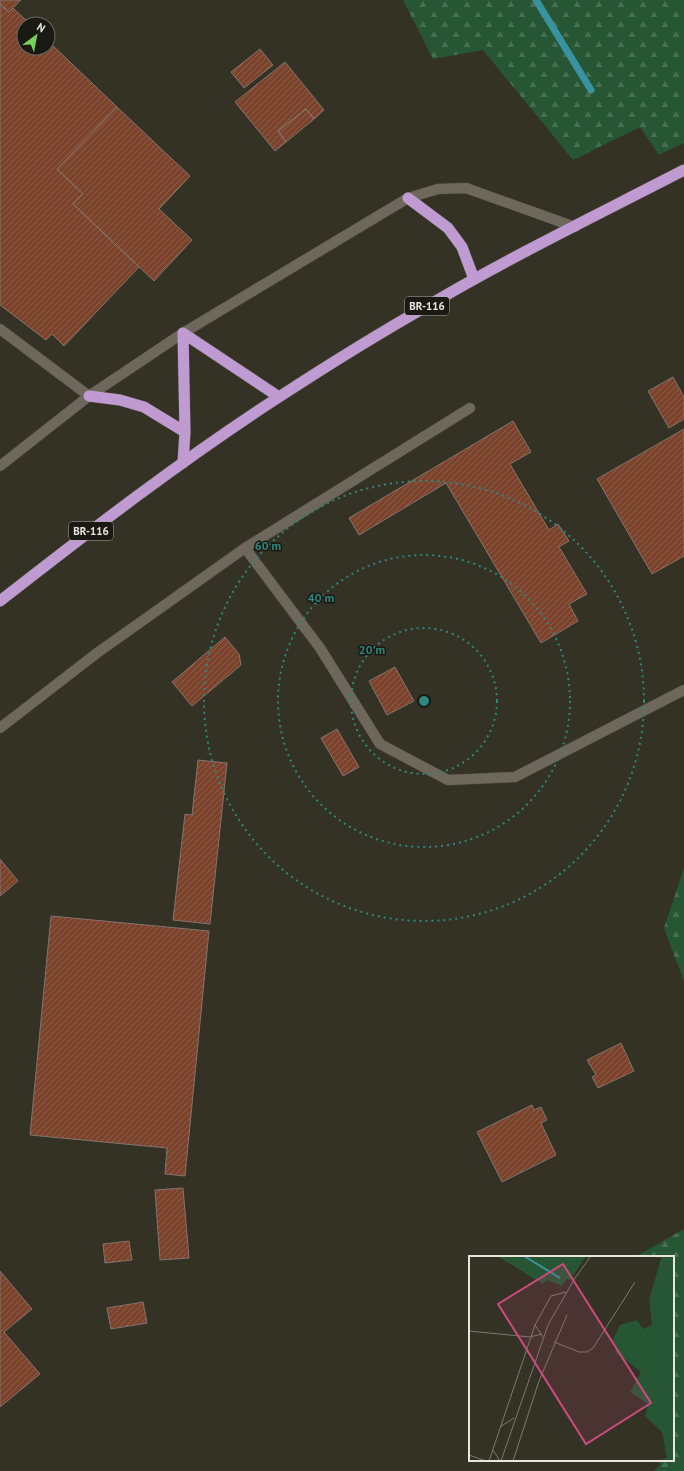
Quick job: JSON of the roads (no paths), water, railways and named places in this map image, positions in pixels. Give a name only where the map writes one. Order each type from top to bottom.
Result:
[{"type":"highway","name":"BR-116","points":[[0,601],[60,554],[183,463],[279,397],[474,279],[684,170]]},
{"type":"highway","points":[[408,198],[448,228],[462,246],[474,279]]},
{"type":"highway","points":[[183,333],[279,397]]},
{"type":"highway","points":[[183,333],[185,432],[183,463]]},
{"type":"highway","points":[[89,396],[120,400],[144,408],[185,432]]},
{"type":"street","points":[[0,466],[89,396],[183,333],[408,198],[438,189],[466,188],[575,227]]},
{"type":"street","points":[[0,329],[89,396]]},
{"type":"street","points":[[0,728],[97,653],[245,548],[470,408]]},
{"type":"street","points":[[245,548],[320,648],[380,744],[448,780],[515,777],[684,690]]},
{"type":"waterway","points":[[536,0],[591,90]]}]
